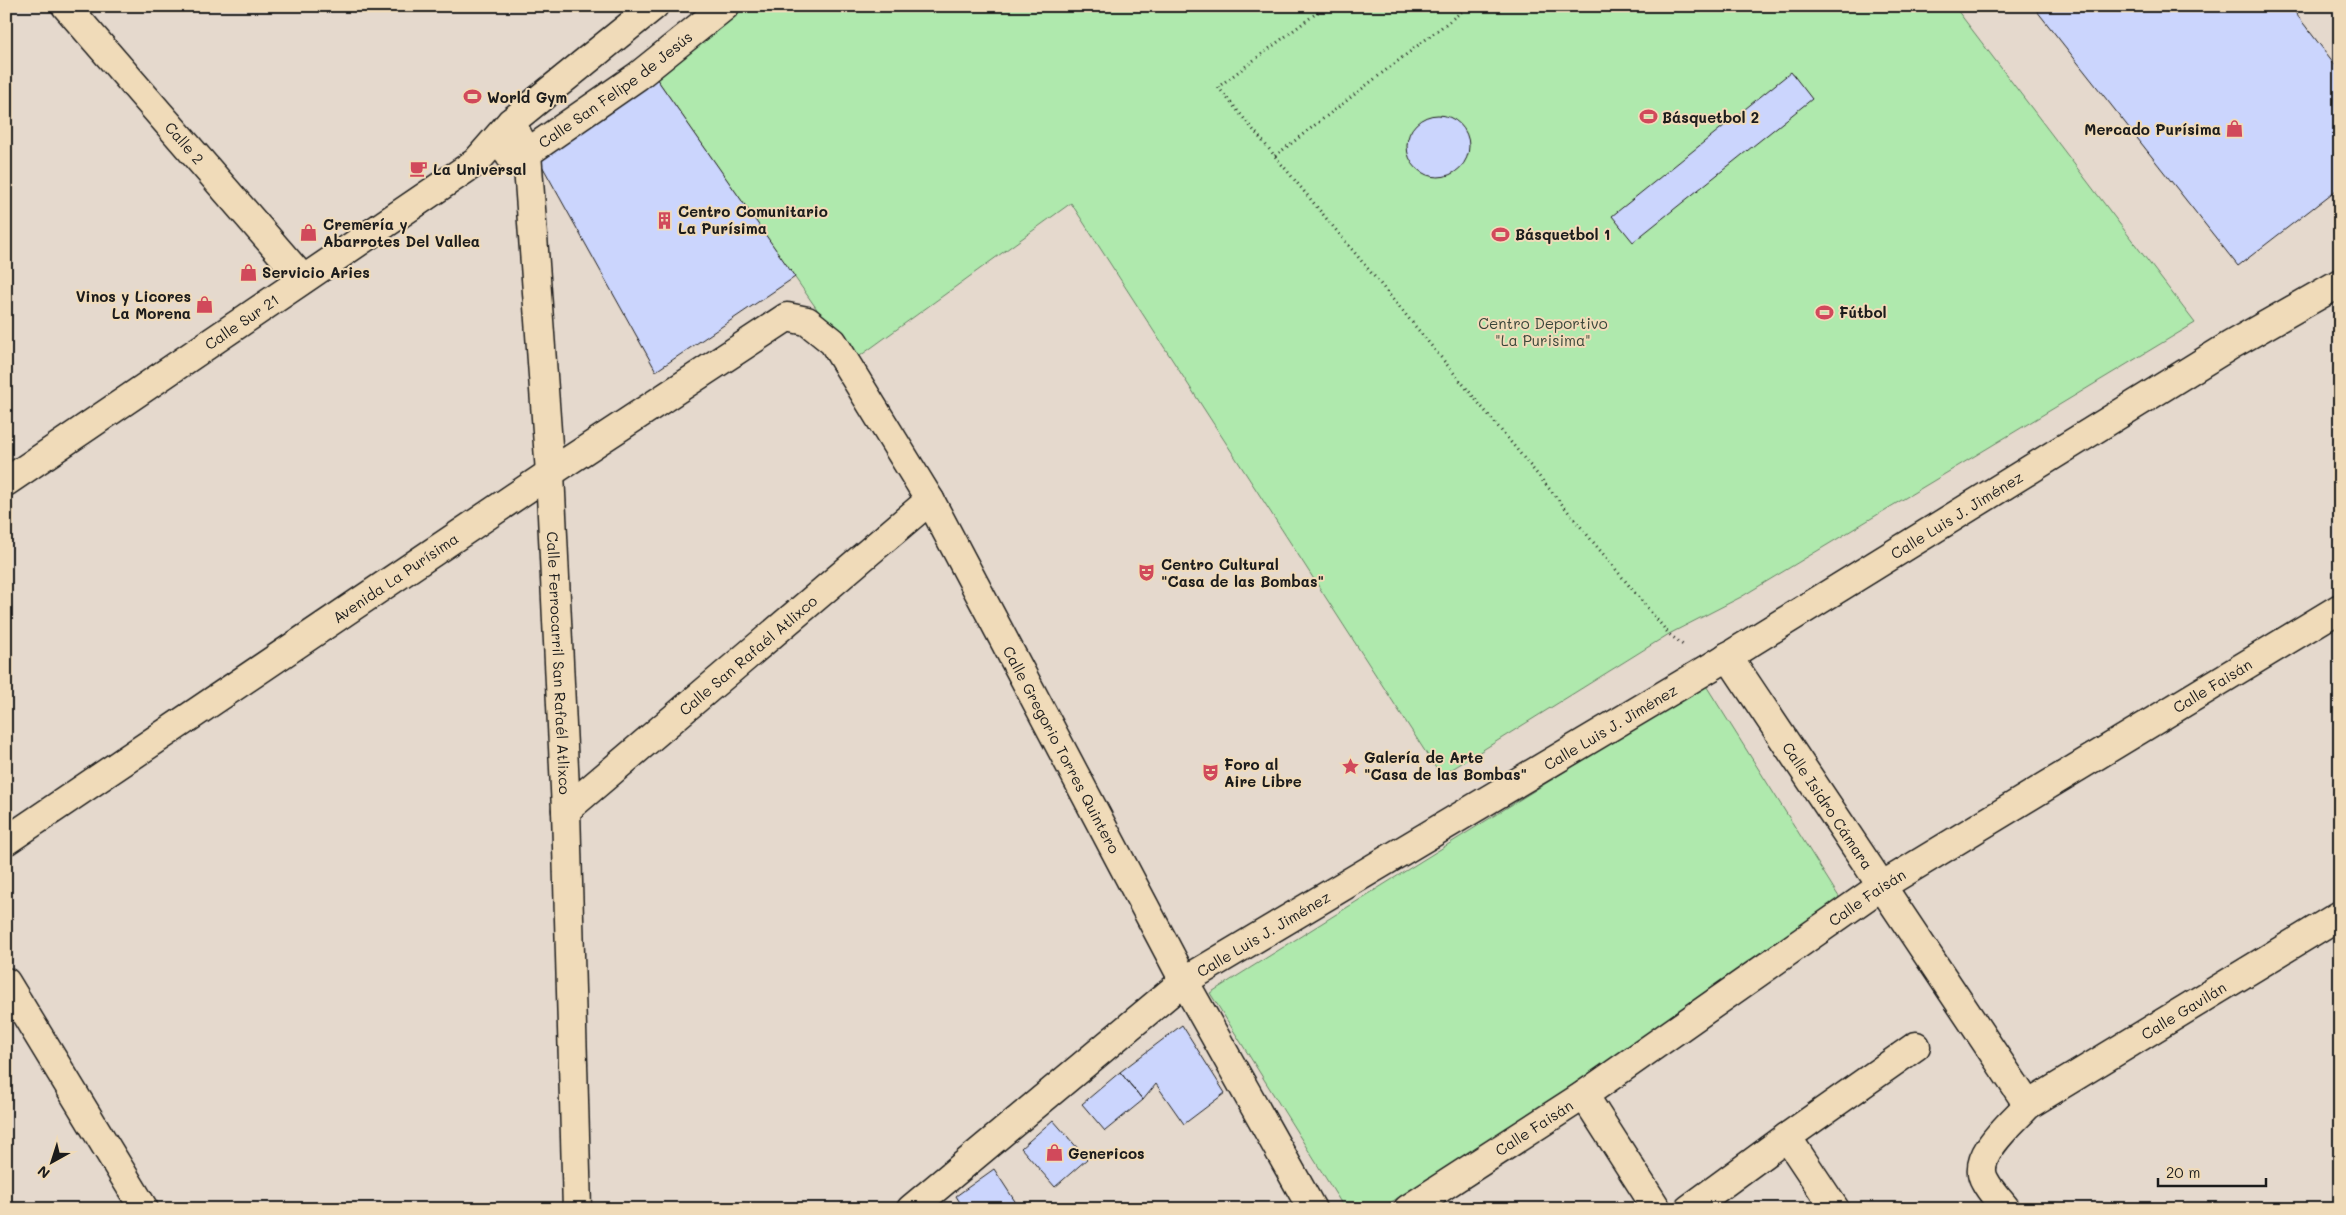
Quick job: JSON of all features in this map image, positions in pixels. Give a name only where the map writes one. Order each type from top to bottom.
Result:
[{"type":"street","name":"Calle 2","points":[[66,6],[303,279]]},
{"type":"street","points":[[511,122],[654,6]]},
{"type":"street","name":"Calle San Felipe de Jesús","points":[[527,153],[638,76],[725,6]]},
{"type":"street","name":"Calle Sur 21","points":[[6,482],[476,162],[511,122]]},
{"type":"street","name":"Calle Ferrocarril San Rafaél Atlixco","points":[[511,122],[527,153],[550,473],[566,810],[577,1209]]},
{"type":"street","name":"Calle Sur 21","points":[[476,162],[527,153]]},
{"type":"street","name":"Calle Luis J. Jiménez","points":[[911,1209],[1184,981],[1719,661],[2231,345],[2340,284]]},
{"type":"street","name":"Avenida La Purísima","points":[[6,841],[550,473],[787,317]]},
{"type":"street","name":"Calle Gregorio Torres Quintero","points":[[787,317],[807,321],[834,342],[882,410],[1184,981],[1312,1209]]},
{"type":"street","name":"Calle San Rafaél Atlixco","points":[[566,810],[930,500]]},
{"type":"street","name":"Calle Faisán","points":[[1408,1209],[1584,1095],[1880,887],[2340,608]]},
{"type":"street","name":"Calle Isidro Cámara","points":[[1719,661],[1880,887],[2028,1105]]},
{"type":"street","name":"Calle Gavilán","points":[[2006,1209],[1983,1179],[1981,1164],[1988,1148],[2028,1105],[2340,915]]},
{"type":"street","points":[[6,982],[144,1209]]},
{"type":"street","points":[[1689,1209],[1916,1046]]},
{"type":"street","points":[[1584,1095],[1657,1209]]},
{"type":"street","points":[[1787,1137],[1834,1209]]},
{"type":"path","points":[[1326,6],[1218,87],[1669,634],[1719,661]]},
{"type":"path","points":[[1275,156],[1469,6]]},
{"type":"green space","name":"Centro Deportivo \"La Purisima\"","points":[[746,6],[1954,6],[2195,323],[1741,597],[1669,634],[1441,776],[1071,203],[853,361],[654,75]]},
{"type":"green space","points":[[1705,684],[1851,916],[1380,1209],[1345,1209],[1210,993]]},
{"type":"building","name":"Mercado Purísima","points":[[2033,6],[2290,6],[2340,71],[2340,187],[2238,266]]},
{"type":"building","points":[[1791,72],[1812,99],[1633,242],[1612,216]]},
{"type":"building","name":"Centro Comunitario La Purísima","points":[[654,75],[795,277],[656,371],[540,162]]},
{"type":"building","points":[[1438,115],[1455,120],[1460,124],[1464,129],[1469,146],[1464,163],[1460,168],[1455,172],[1438,177],[1421,172],[1416,168],[1412,163],[1407,146],[1412,129],[1416,124],[1421,120]]},
{"type":"building","points":[[1182,1025],[1225,1093],[1184,1124],[1156,1084],[1143,1100],[1120,1072]]},
{"type":"building","points":[[1120,1072],[1143,1100],[1105,1131],[1082,1104]]},
{"type":"building","name":"Genericos","points":[[1053,1120],[1087,1159],[1055,1187],[1021,1148]]},
{"type":"building","points":[[994,1169],[1020,1209],[964,1209],[956,1196]]},
{"type":"place","name":"World Gym","points":[[473,97]]},
{"type":"place","name":"Básquetbol 2","points":[[1648,117]]},
{"type":"place","name":"Mercado Purísima","points":[[2235,129]]},
{"type":"place","name":"La Universal","points":[[419,169]]},
{"type":"place","name":"Centro Comunitario La Purísima","points":[[664,220]]},
{"type":"place","name":"Cremería y Abarrotes Del Vallea","points":[[309,233]]},
{"type":"place","name":"Básquetbol 1","points":[[1501,234]]},
{"type":"place","name":"Servicio Aries","points":[[248,272]]},
{"type":"place","name":"Vinos y Licores La Morena","points":[[205,305]]},
{"type":"place","name":"Fútbol","points":[[1825,312]]},
{"type":"place","name":"Centro Cultural \"Casa de las Bombas\"","points":[[1147,573]]},
{"type":"place","name":"Galería de Arte \"Casa de las Bombas\"","points":[[1350,766]]},
{"type":"place","name":"Foro al Aire Libre","points":[[1210,773]]},
{"type":"place","name":"Genericos","points":[[1054,1153]]}]
